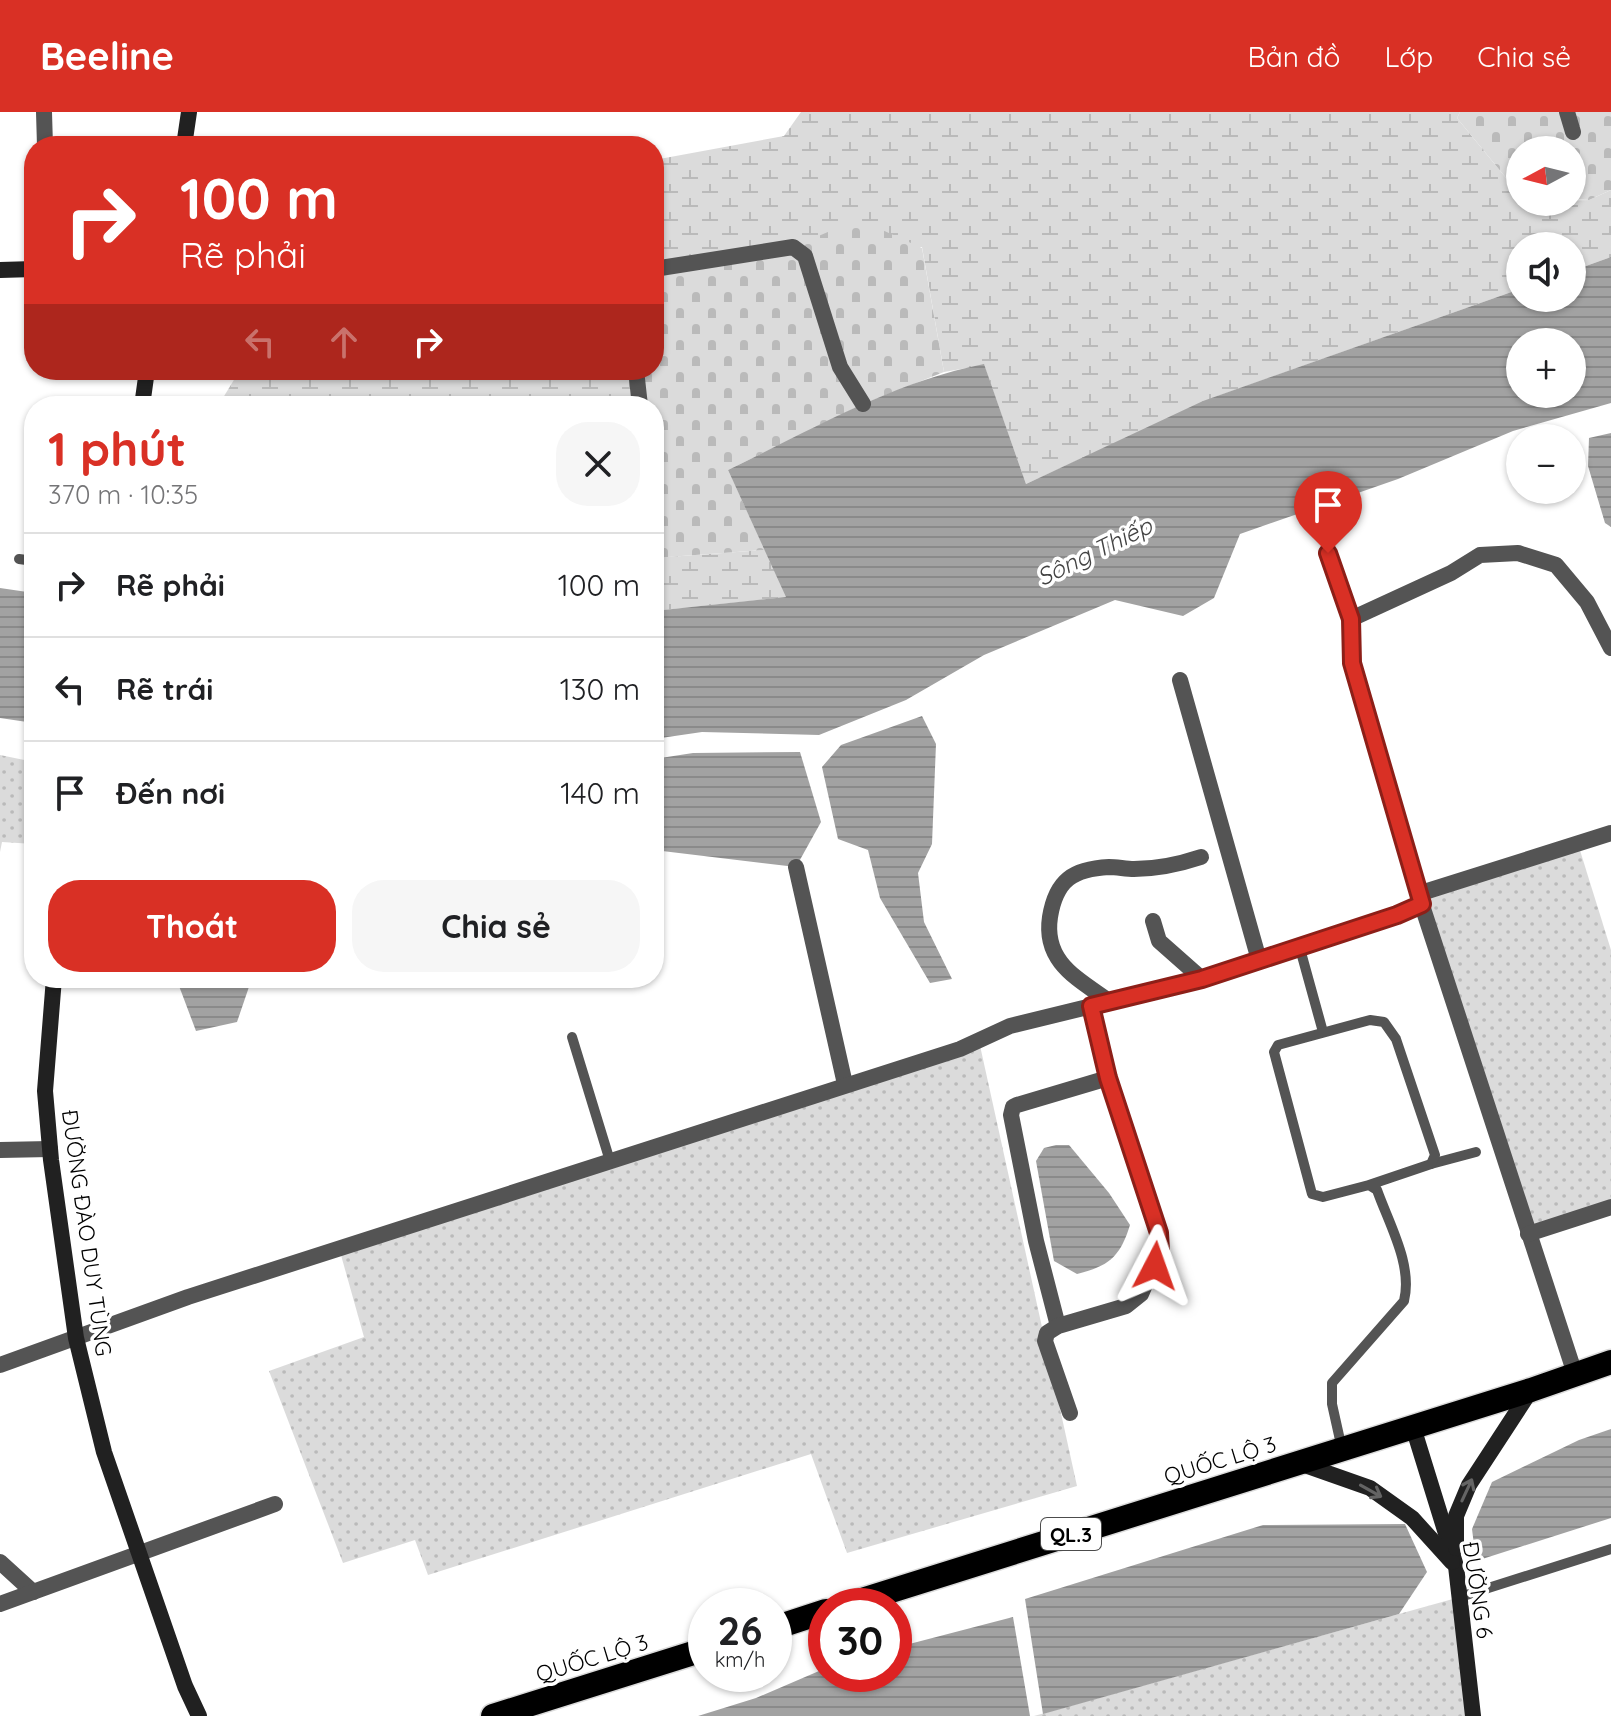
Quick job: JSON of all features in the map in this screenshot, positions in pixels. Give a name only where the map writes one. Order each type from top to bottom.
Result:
[{"type":"highway","name":"QUỐC LỘ 3","points":[[900,1588],[1531,1390],[1611,1362]]},
{"type":"highway","name":"QUỐC LỘ 3","points":[[493,1716],[688,1655]]},
{"type":"street","points":[[44,112],[45,136]]},
{"type":"street","points":[[185,136],[189,112]]},
{"type":"street","points":[[1567,112],[1573,132]]},
{"type":"street","points":[[664,267],[793,247],[805,256],[840,367],[863,404]]},
{"type":"street","points":[[0,270],[24,269]]},
{"type":"street","points":[[1328,553],[1351,619],[1352,663],[1420,899],[1575,1374]]},
{"type":"street","points":[[1351,619],[1451,573],[1480,555],[1518,553],[1556,565],[1587,602],[1611,648]]},
{"type":"street","points":[[1180,680],[1259,960]]},
{"type":"street","points":[[0,1365],[188,1297],[960,1049],[1010,1026],[1202,979],[1397,915],[1420,899],[1611,833]]},
{"type":"street","points":[[1110,1002],[1061,966],[1051,946],[1049,920],[1058,889],[1068,877],[1082,871],[1112,867],[1154,868],[1201,857]]},
{"type":"street","points":[[796,867],[845,1084]]},
{"type":"street","points":[[1153,921],[1159,941],[1202,979]]},
{"type":"street","name":"ĐƯỜNG ĐÀO DUY TÙNG","points":[[53,988],[45,1091],[76,1338],[104,1452],[185,1686],[199,1716]]},
{"type":"street","points":[[1070,1413],[1045,1341],[1047,1333],[1058,1326],[1126,1306],[1141,1294],[1149,1281],[1160,1250],[1159,1233],[1108,1078],[1091,1006]]},
{"type":"street","points":[[1058,1326],[1036,1241],[1011,1115],[1013,1107],[1017,1105],[1108,1078]]},
{"type":"street","points":[[0,1150],[50,1149]]},
{"type":"street","points":[[1528,1234],[1611,1207]]},
{"type":"street","points":[[1456,1566],[1456,1516],[1469,1485],[1531,1390]]},
{"type":"street","name":"ĐƯỜNG 6","points":[[1413,1427],[1456,1566],[1473,1716]]},
{"type":"street","points":[[1299,1463],[1370,1488],[1412,1518],[1456,1566]]},
{"type":"street","points":[[0,1604],[275,1504]]},
{"type":"street","points":[[0,1562],[33,1592]]},
{"type":"lane","points":[[19,559],[24,560]]},
{"type":"lane","points":[[1299,945],[1323,1032]]},
{"type":"lane","points":[[1431,1164],[1435,1155],[1396,1039],[1384,1022],[1370,1020],[1278,1045],[1274,1052],[1312,1194],[1323,1197],[1476,1152]]},
{"type":"lane","points":[[572,1037],[610,1161]]},
{"type":"lane","points":[[1342,1449],[1332,1404],[1332,1383],[1404,1301],[1408,1286],[1405,1268],[1377,1190],[1369,1185]]},
{"type":"lane","points":[[1460,1597],[1611,1549]]},
{"type":"green space","points":[[801,112],[1460,112],[1457,118],[1506,178],[1506,216],[1586,216],[1586,200],[1611,190],[1611,257],[1586,266],[1586,232],[1506,232],[1506,294],[1215,397],[1026,484],[984,365],[944,372],[922,247],[793,247],[664,267],[664,158],[784,136]]},
{"type":"green space","points":[[1460,112],[1611,112],[1611,190],[1586,200],[1586,136],[1506,136],[1506,178],[1457,118]]},
{"type":"green space","points":[[858,219],[922,248],[944,372],[863,404],[728,470],[765,550],[664,557],[664,396],[632,396],[631,380],[664,380],[664,267],[793,247]]},
{"type":"green space","points":[[234,380],[631,380],[632,396],[224,396]]},
{"type":"green space","points":[[765,550],[787,597],[664,610],[664,557]]},
{"type":"green space","points":[[0,755],[24,760],[24,843],[2,842],[0,852]]},
{"type":"green space","points":[[1578,844],[1611,950],[1611,1209],[1528,1234],[1418,894]]},
{"type":"green space","points":[[979,1041],[1077,1486],[847,1553],[811,1454],[428,1575],[415,1540],[343,1563],[269,1371],[364,1337],[339,1248]]},
{"type":"green space","points":[[1460,1597],[1473,1716],[1034,1716],[1399,1614]]},
{"type":"water","name":"Sông Thiếp","points":[[1611,257],[1611,403],[1538,424],[1506,424],[1506,434],[1398,479],[1240,534],[1214,598],[1183,616],[1115,600],[984,655],[906,700],[819,735],[702,732],[664,738],[664,610],[786,597],[728,470],[885,395],[950,372],[984,364],[1026,484],[1203,401],[1506,294],[1506,312],[1586,312],[1586,266]]},
{"type":"water","points":[[1611,433],[1611,527],[1605,523],[1588,466],[1589,438]]},
{"type":"water","points":[[0,588],[24,592],[24,722],[0,718]]},
{"type":"water","points":[[922,716],[936,744],[932,844],[918,873],[924,922],[952,979],[930,983],[880,898],[868,850],[838,839],[822,767],[841,745]]},
{"type":"water","points":[[800,752],[821,822],[796,867],[664,851],[664,757],[693,753]]},
{"type":"water","points":[[180,988],[249,988],[237,1022],[196,1031]]},
{"type":"water","points":[[1069,1145],[1109,1193],[1130,1225],[1122,1245],[1112,1258],[1077,1274],[1054,1261],[1036,1161],[1044,1148]]},
{"type":"water","points":[[1611,1429],[1611,1518],[1476,1561],[1472,1529],[1492,1482],[1579,1440]]},
{"type":"water","points":[[1405,1524],[1427,1572],[1399,1614],[1043,1714],[1025,1599],[1263,1525]]},
{"type":"water","points":[[1013,1617],[1030,1716],[698,1716],[770,1692],[792,1692],[792,1683],[808,1676],[808,1692],[912,1692],[912,1643]]},
{"type":"route","points":[[1155,1266],[1160,1250],[1159,1233],[1108,1078],[1091,1006],[1202,979],[1422,904],[1352,663],[1351,619],[1328,553]]}]
